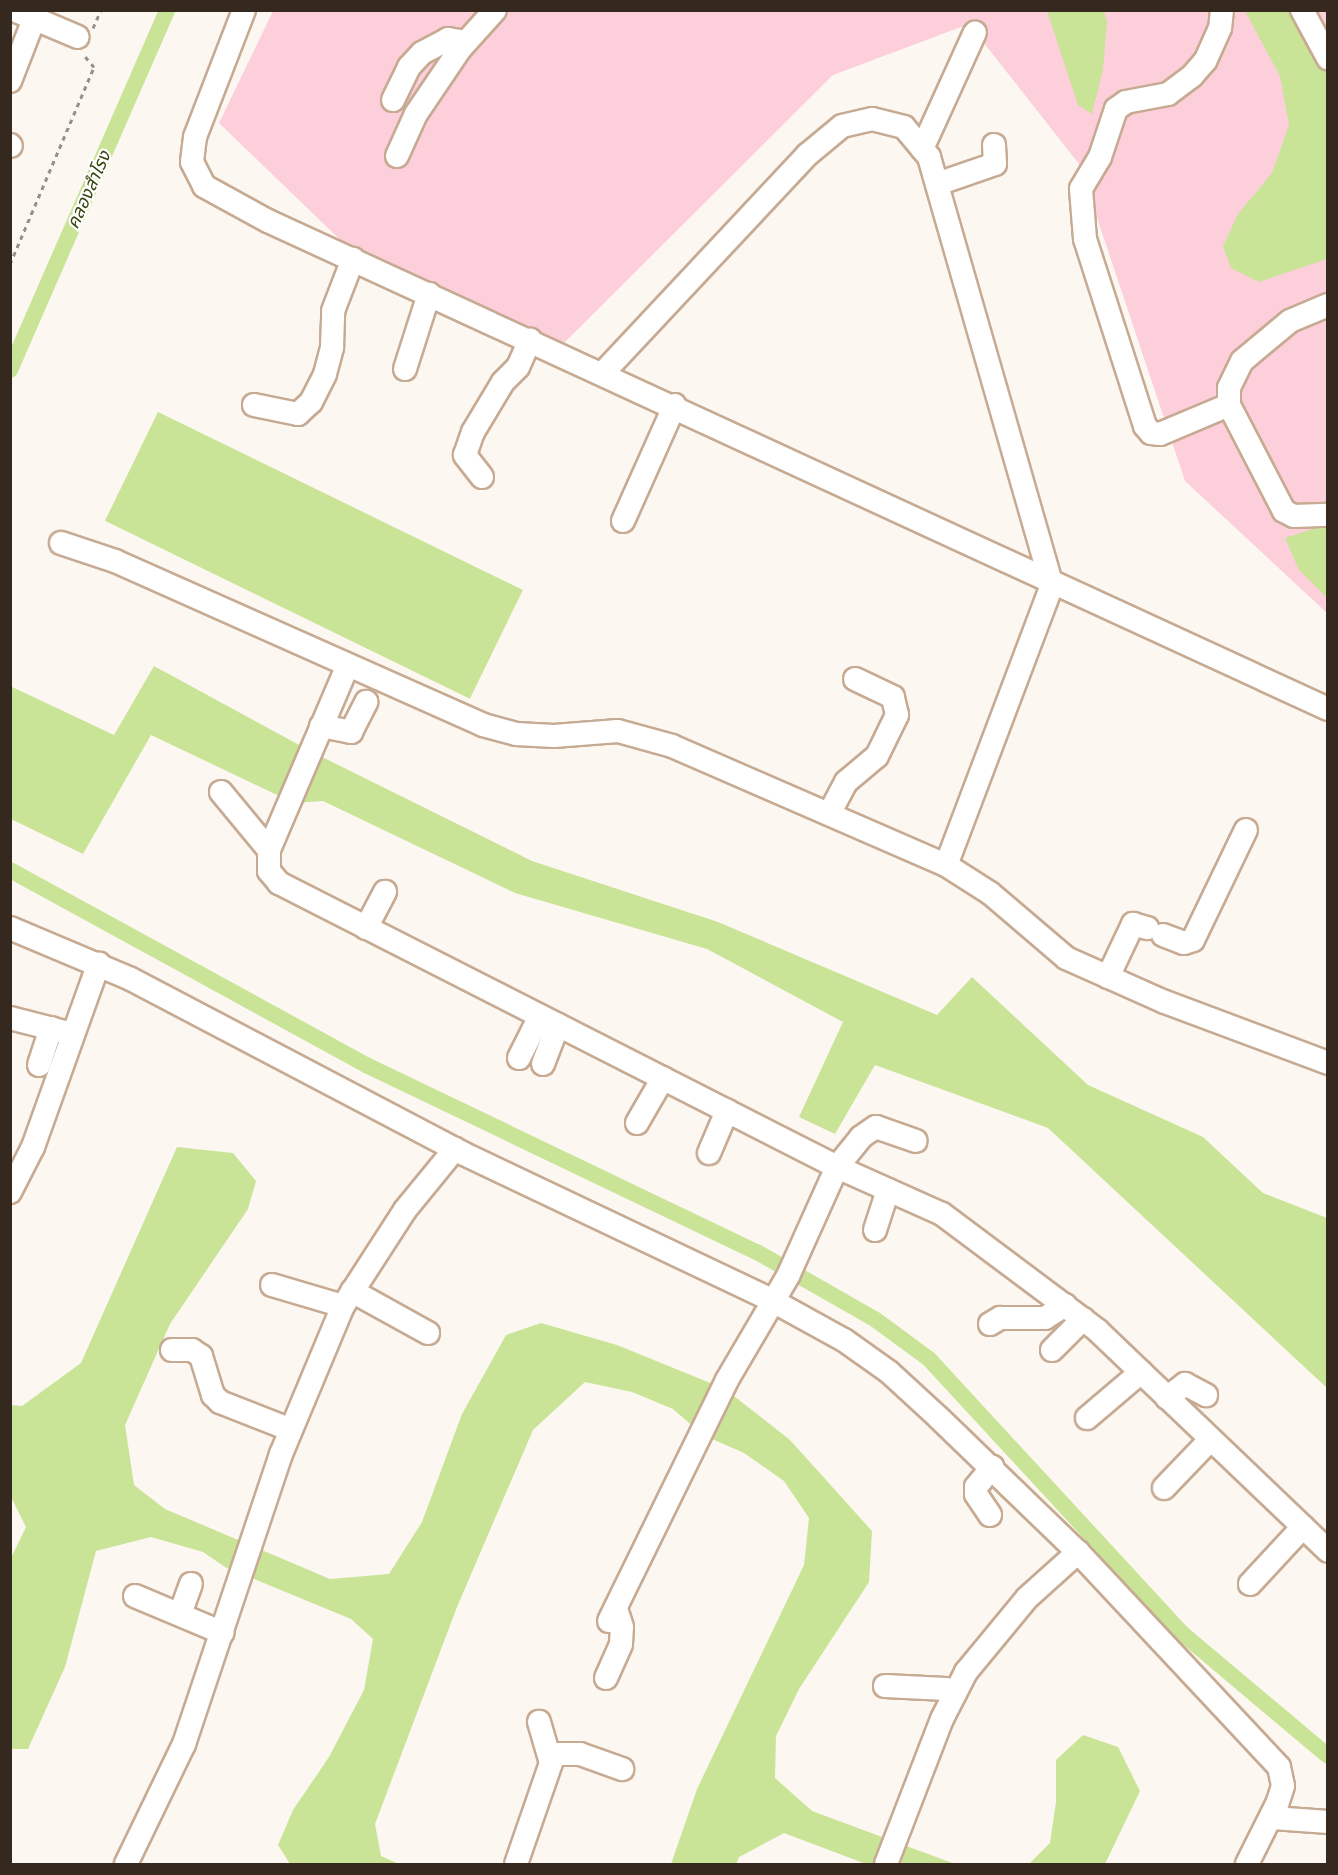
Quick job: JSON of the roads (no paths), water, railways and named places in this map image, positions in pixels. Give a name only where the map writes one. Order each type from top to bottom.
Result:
[{"type":"street","points":[[244,10],[195,137],[192,162],[204,186],[352,259],[675,405],[1052,585],[1328,710]]},
{"type":"street","points":[[397,156],[416,114],[466,42],[495,10]]},
{"type":"street","points":[[1222,10],[1220,28],[1205,61],[1192,76],[1168,94],[1126,102],[1116,109],[1100,158],[1081,189],[1085,239],[1145,426],[1151,434],[1160,434],[1229,405]]},
{"type":"street","points":[[1302,10],[1328,58]]},
{"type":"street","points":[[10,81],[24,15],[84,40]]},
{"type":"street","points":[[922,149],[975,32]]},
{"type":"street","points":[[393,100],[409,67],[422,52],[448,39],[466,42]]},
{"type":"street","points":[[603,373],[807,155],[842,126],[872,119],[904,127],[929,157],[1052,585],[946,865]]},
{"type":"street","points":[[937,184],[995,164],[994,144]]},
{"type":"street","points":[[254,405],[298,414],[311,402],[325,374],[332,347],[333,311],[352,259]]},
{"type":"street","points":[[405,369],[429,294]]},
{"type":"street","points":[[1328,305],[1290,321],[1242,361],[1229,388],[1229,405],[1284,511],[1294,516],[1328,515]]},
{"type":"street","points":[[482,477],[465,455],[479,422],[502,382],[518,367],[530,340]]},
{"type":"street","points":[[623,520],[675,405]]},
{"type":"street","points":[[61,543],[115,561],[347,667],[483,725],[516,734],[554,736],[618,731],[672,746],[946,865],[990,893],[1066,958],[1108,977],[1328,1063]]},
{"type":"street","points":[[347,667],[269,850],[269,870],[279,883],[837,1167],[942,1214],[971,1233],[1083,1319],[1328,1551]]},
{"type":"street","points":[[830,814],[846,782],[877,756],[897,715],[893,697],[855,679]]},
{"type":"street","points":[[321,726],[351,732],[366,702]]},
{"type":"street","points":[[221,792],[269,850]]},
{"type":"street","points":[[1108,977],[1133,924],[1184,943],[1193,940],[1246,830]]},
{"type":"street","points":[[366,928],[385,892]]},
{"type":"street","points":[[10,928],[99,963],[455,1149],[773,1302],[844,1340],[889,1372],[993,1467],[1078,1552],[1280,1767],[1282,1786],[1273,1818],[1247,1864]]},
{"type":"street","points":[[39,1065],[62,1031],[99,963]]},
{"type":"street","points":[[10,1018],[62,1031]]},
{"type":"street","points":[[519,1058],[549,1021]]},
{"type":"street","points":[[543,1064],[549,1021]]},
{"type":"street","points":[[10,1192],[33,1147],[62,1031]]},
{"type":"street","points":[[637,1123],[663,1078]]},
{"type":"street","points":[[709,1153],[727,1111]]},
{"type":"street","points":[[606,1678],[621,1644],[622,1627],[613,1614],[727,1380],[788,1276],[837,1167],[861,1137],[876,1127],[916,1141]]},
{"type":"street","points":[[126,1864],[184,1744],[291,1430],[348,1299],[405,1210],[455,1149]]},
{"type":"street","points":[[875,1230],[888,1190]]},
{"type":"street","points":[[272,1285],[348,1299],[428,1333]]},
{"type":"street","points":[[990,1324],[1000,1318],[1045,1318],[1065,1305]]},
{"type":"street","points":[[1052,1350],[1083,1319]]},
{"type":"street","points":[[172,1350],[192,1350],[201,1356],[213,1395],[220,1402],[291,1430]]},
{"type":"street","points":[[1087,1418],[1141,1372]]},
{"type":"street","points":[[1167,1398],[1185,1384],[1206,1395]]},
{"type":"street","points":[[1164,1488],[1210,1440]]},
{"type":"street","points":[[990,1515],[976,1494],[976,1487],[993,1467]]},
{"type":"street","points":[[1250,1584],[1303,1527]]},
{"type":"street","points":[[886,1864],[917,1779],[955,1694],[977,1655],[1027,1598],[1078,1552]]},
{"type":"street","points":[[180,1614],[191,1584]]},
{"type":"street","points":[[135,1596],[223,1633]]},
{"type":"street","points":[[885,1686],[946,1689],[955,1694]]},
{"type":"street","points":[[516,1864],[548,1772],[549,1754],[539,1722]]},
{"type":"street","points":[[549,1754],[580,1754],[622,1769]]},
{"type":"street","points":[[1273,1818],[1328,1822]]},
{"type":"waterway","name":"คลองสำโรง","points":[[10,370],[167,10]]},
{"type":"waterway","points":[[10,870],[366,1065],[757,1252],[876,1320],[929,1359],[1183,1634],[1328,1756]]}]
